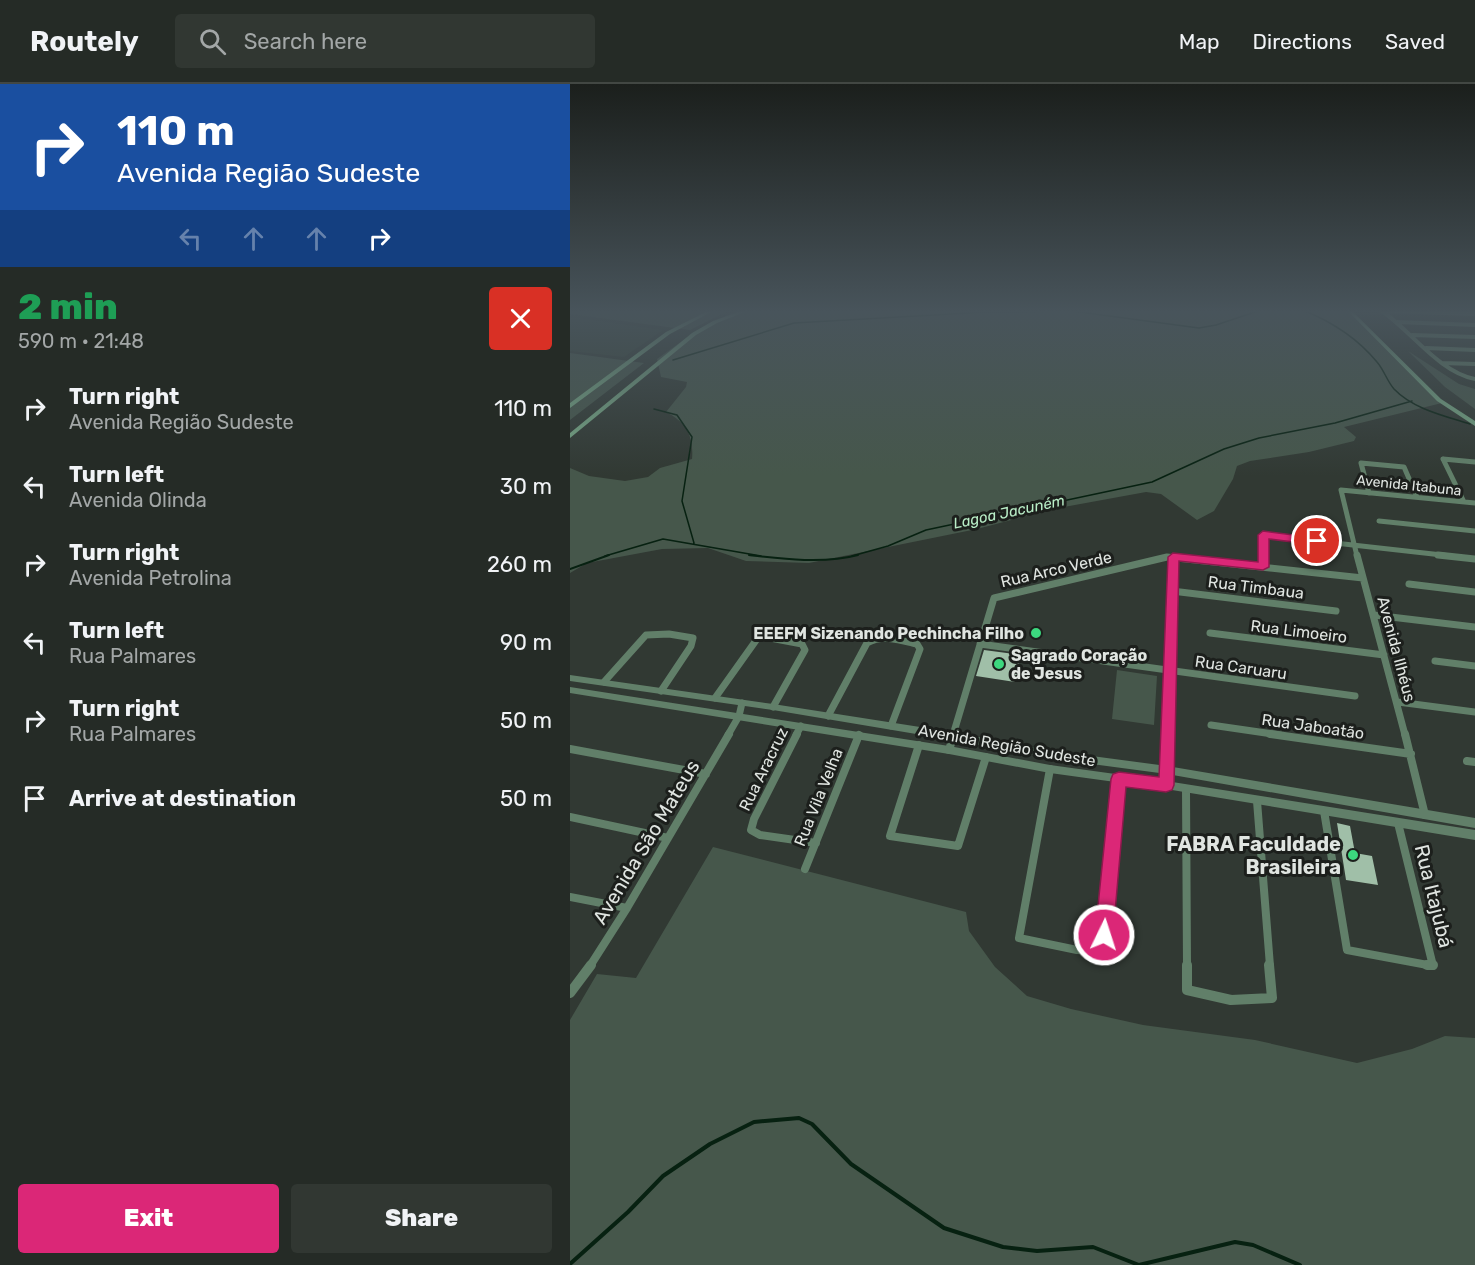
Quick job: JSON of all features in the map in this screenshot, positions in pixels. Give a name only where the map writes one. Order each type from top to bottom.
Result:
[{"type":"main road","points":[[570,406],[625,366]]},
{"type":"main road","points":[[570,436],[653,366]]},
{"type":"main road","points":[[1405,366],[1439,400],[1475,422]]},
{"type":"main road","points":[[1411,366],[1444,399],[1475,422]]},
{"type":"street","points":[[1445,366],[1473,379]]},
{"type":"street","points":[[1464,502],[1443,459],[1475,462]]},
{"type":"street","points":[[1369,493],[1361,463],[1404,467],[1417,497]]},
{"type":"street","name":"Avenida Itabuna","points":[[1341,490],[1475,503]]},
{"type":"street","name":"Avenida Ilhéus","points":[[1341,490],[1398,702],[1425,815]]},
{"type":"street","points":[[1379,521],[1475,531]]},
{"type":"street","points":[[1263,567],[1263,535],[1475,559]]},
{"type":"street","points":[[1166,785],[1173,557],[1364,578]]},
{"type":"street","name":"Rua Arco Verde","points":[[949,750],[994,598],[1173,557]]},
{"type":"street","points":[[1409,584],[1475,592]]},
{"type":"street","name":"Rua Timbaua","points":[[1172,591],[1336,611]]},
{"type":"street","points":[[1374,615],[1475,627]]},
{"type":"street","name":"Rua Limoeiro","points":[[1210,633],[1384,655]]},
{"type":"street","points":[[604,682],[642,637],[652,634],[691,637],[694,641],[661,691]]},
{"type":"street","points":[[715,698],[755,640],[765,637],[799,643],[805,648],[773,707]]},
{"type":"street","points":[[828,716],[867,643],[874,639],[894,639],[917,644],[920,649],[891,726]]},
{"type":"street","name":"Rua Caruaru","points":[[980,644],[1355,696]]},
{"type":"street","points":[[1435,661],[1475,666]]},
{"type":"street","name":"Avenida Região Sudeste","points":[[570,678],[773,707],[1054,755],[1167,770],[1475,823]]},
{"type":"street","points":[[641,700],[650,689]]},
{"type":"street","name":"Avenida Região Sudeste","points":[[570,690],[1475,836]]},
{"type":"street","points":[[1398,702],[1475,712]]},
{"type":"street","name":"Avenida São Mateus","points":[[570,993],[580,982],[627,908],[739,716],[742,703]]},
{"type":"street","name":"Rua Jaboatão","points":[[1211,725],[1411,754]]},
{"type":"street","name":"Rua Aracruz","points":[[801,726],[754,819],[751,830],[760,835],[816,843]]},
{"type":"street","name":"Rua Vila Velha","points":[[805,869],[859,735]]},
{"type":"street","points":[[920,745],[890,836],[958,846],[986,757]]},
{"type":"street","points":[[570,749],[706,774]]},
{"type":"street","points":[[1050,769],[1019,938],[1056,946],[1095,951],[1104,935],[1119,779]]},
{"type":"street","points":[[1186,789],[1187,990],[1231,1000],[1272,998],[1257,801]]},
{"type":"street","name":"Rua Itajubá","points":[[1324,811],[1347,950],[1433,966],[1398,823]]},
{"type":"street","points":[[570,817],[668,838]]},
{"type":"street","points":[[570,897],[627,908]]},
{"type":"shaded area","points":[[570,366],[640,366],[570,420]]},
{"type":"shaded area","points":[[659,366],[1404,366],[1442,403],[1344,427],[1356,437],[1354,441],[1309,452],[1250,461],[1237,466],[1233,479],[1214,511],[1197,520],[1161,494],[1146,492],[1053,509],[977,529],[809,563],[746,561],[708,548],[662,549],[587,563],[570,573],[570,468],[589,476],[625,481],[648,477],[660,468],[692,459],[692,443],[684,425],[666,412],[686,387],[687,382],[661,377]]},
{"type":"shaded area","points":[[1424,366],[1431,366],[1459,384],[1475,389],[1475,409],[1445,387]]},
{"type":"shaded area","points":[[1117,670],[1157,676],[1154,725],[1112,719]]},
{"type":"shaded area","points":[[713,847],[966,912],[969,931],[995,967],[1027,996],[1071,1009],[1143,1025],[1255,1040],[1357,1063],[1412,1049],[1445,1036],[1475,1038],[1475,1265],[570,1265],[570,1020],[597,974],[636,978]]},
{"type":"building","name":"Sagrado Coração de Jesus","points":[[984,650],[1021,655],[1015,682],[976,676]]},
{"type":"building","name":"FABRA Faculdade Brasileira","points":[[1337,823],[1350,826],[1355,853],[1372,856],[1378,885],[1346,880]]},
{"type":"waterway","points":[[1380,366],[1394,389],[1410,402]]},
{"type":"waterway","name":"Lagoa Jacuném","points":[[852,556],[888,546],[926,530],[1152,482],[1224,449],[1259,438],[1335,423],[1410,402]]},
{"type":"waterway","name":"Lagoa Jacuném","points":[[1410,402],[1470,424]]},
{"type":"waterway","name":"Lagoa Jacuném","points":[[654,409],[677,415],[692,437],[682,501],[694,543]]},
{"type":"waterway","points":[[605,556],[663,539],[761,556]]},
{"type":"waterway","points":[[570,569],[609,555]]},
{"type":"waterway","name":"Lagoa Jacuném","points":[[749,555],[818,560],[858,555]]},
{"type":"waterway","points":[[570,1264],[628,1212],[663,1176],[710,1144],[754,1122],[799,1118],[812,1124],[851,1164],[944,1228],[1003,1247],[1037,1251],[1093,1247],[1139,1265],[1235,1242],[1253,1245],[1300,1265]]},
{"type":"place","name":"EEEFM Sizenando Pechincha Filho","points":[[1036,633]]},
{"type":"place","name":"Sagrado Coração de Jesus","points":[[999,664]]},
{"type":"place","name":"FABRA Faculdade Brasileira","points":[[1353,855]]},
{"type":"route","points":[[1104,935],[1119,779],[1166,785],[1173,557],[1263,567],[1263,535],[1317,541]]}]
